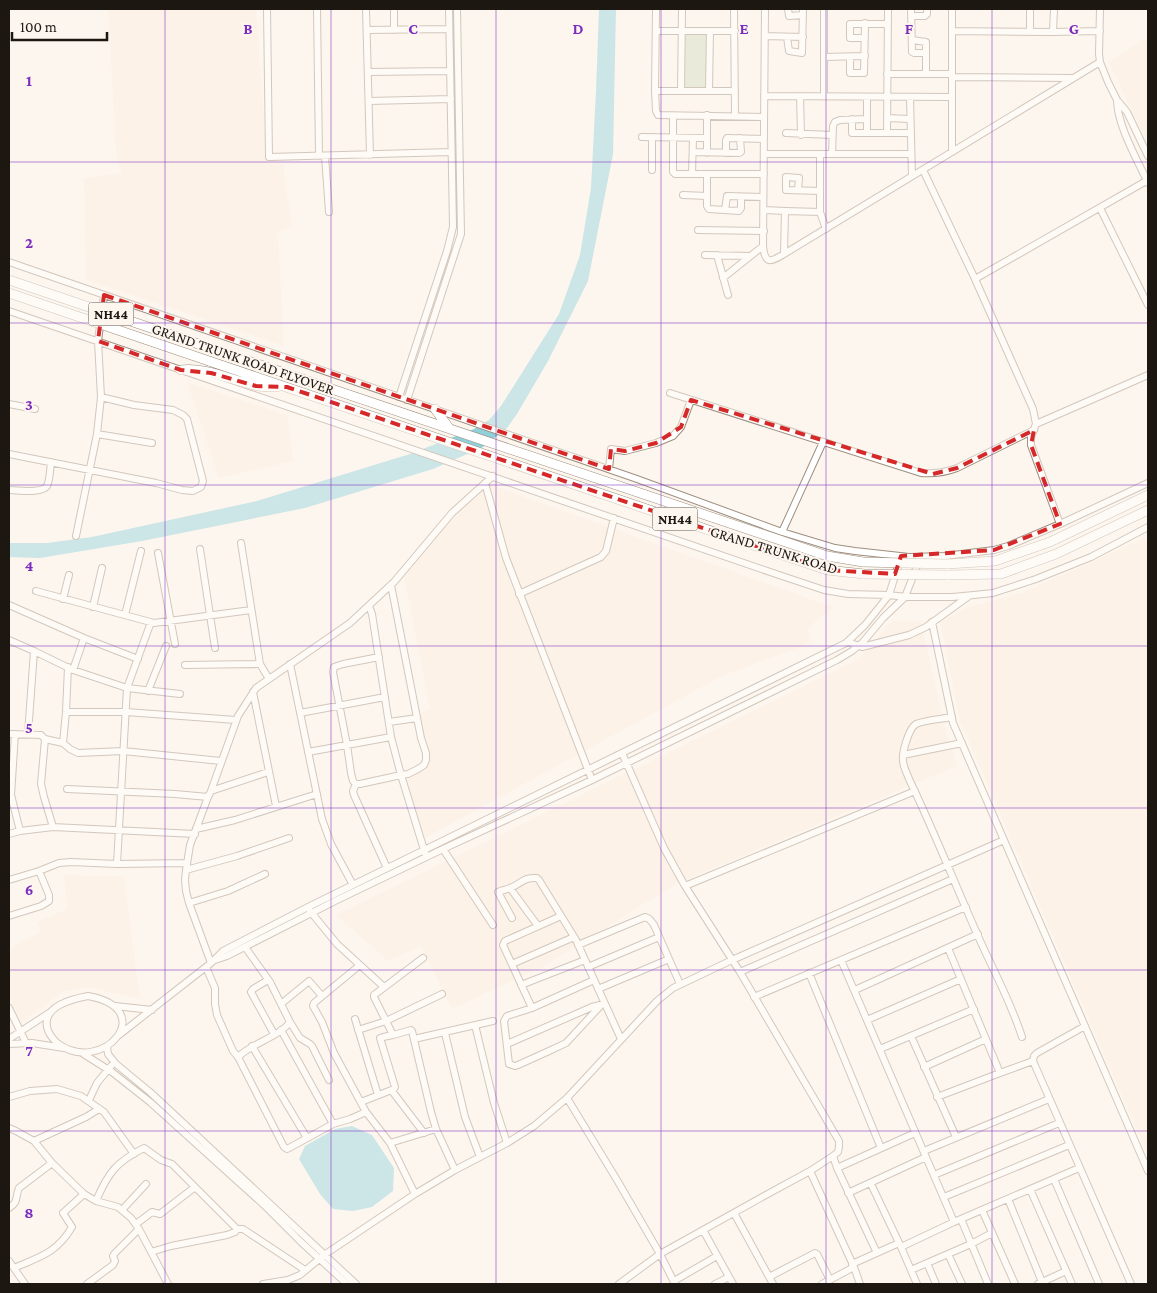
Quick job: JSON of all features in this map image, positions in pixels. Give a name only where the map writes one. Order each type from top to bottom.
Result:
[{"type":"highway","name":"GRAND TRUNK ROAD FLYOVER","points":[[9,280],[449,428]]},
{"type":"highway","name":"GRAND TRUNK ROAD FLYOVER","points":[[9,293],[287,387]]},
{"type":"highway","points":[[181,370],[190,369],[206,372],[256,386],[287,387]]},
{"type":"highway","name":"GRAND TRUNK ROAD","points":[[287,387],[827,570],[864,574],[1001,574],[1056,554],[1148,510]]},
{"type":"highway","points":[[435,409],[449,428]]},
{"type":"highway","name":"GRAND TRUNK ROAD","points":[[449,428],[827,556],[863,562],[947,564],[995,561],[1050,542],[1148,495]]},
{"type":"street","points":[[267,9],[269,157],[452,152]]},
{"type":"street","points":[[316,9],[322,156],[329,212]]},
{"type":"street","points":[[366,9],[370,155]]},
{"type":"street","points":[[394,9],[394,30]]},
{"type":"street","points":[[399,397],[447,251],[453,227],[449,9]]},
{"type":"street","points":[[407,400],[461,234],[457,9]]},
{"type":"street","points":[[656,9],[655,91],[657,113],[660,116],[764,117]]},
{"type":"street","points":[[681,91],[682,9]]},
{"type":"street","points":[[734,9],[736,116]]},
{"type":"street","points":[[765,9],[763,197],[764,255],[767,260],[772,260],[784,254],[1100,62]]},
{"type":"street","points":[[787,36],[788,50],[801,54],[803,52],[803,12],[789,16],[788,9]]},
{"type":"street","points":[[824,9],[824,96]]},
{"type":"street","points":[[887,133],[888,9]]},
{"type":"street","points":[[926,53],[913,53],[912,12],[926,16],[927,9]]},
{"type":"street","points":[[952,9],[952,152]]},
{"type":"street","points":[[1030,9],[1030,32]]},
{"type":"street","points":[[1053,32],[1054,9]]},
{"type":"street","points":[[1100,9],[1100,62],[1118,100],[1128,112],[1148,156]]},
{"type":"street","points":[[865,38],[850,38],[849,25],[852,23],[888,24]]},
{"type":"street","points":[[850,57],[850,73],[863,74],[865,72],[865,23]]},
{"type":"street","points":[[367,30],[449,29]]},
{"type":"street","points":[[656,31],[735,31]]},
{"type":"street","points":[[709,91],[710,31]]},
{"type":"street","points":[[952,31],[1100,31]]},
{"type":"street","points":[[765,36],[803,37]]},
{"type":"street","points":[[912,40],[926,41],[926,74]]},
{"type":"street","points":[[824,57],[865,56]]},
{"type":"street","points":[[368,72],[450,72]]},
{"type":"street","points":[[887,74],[1074,78]]},
{"type":"street","points":[[655,91],[735,91]]},
{"type":"street","points":[[764,96],[952,97]]},
{"type":"street","points":[[800,96],[801,135]]},
{"type":"street","points":[[867,97],[867,133]]},
{"type":"street","points":[[910,97],[912,176]]},
{"type":"street","points":[[369,101],[450,99]]},
{"type":"street","points":[[974,280],[1148,181],[1119,119],[1118,100]]},
{"type":"street","points":[[674,116],[673,172],[678,175],[764,174]]},
{"type":"street","points":[[707,116],[707,153]]},
{"type":"street","points":[[887,118],[910,119]]},
{"type":"street","points":[[852,119],[852,133],[911,133]]},
{"type":"street","points":[[832,154],[832,135],[835,122],[840,120],[867,119]]},
{"type":"street","points":[[786,133],[832,135]]},
{"type":"street","points":[[642,137],[707,138]]},
{"type":"street","points":[[652,137],[652,170]]},
{"type":"street","points":[[692,174],[693,138]]},
{"type":"street","points":[[726,153],[726,139],[728,138],[764,139]]},
{"type":"street","points":[[693,152],[740,153],[740,138]]},
{"type":"street","points":[[764,154],[911,154]]},
{"type":"street","points":[[820,154],[820,212],[826,229]]},
{"type":"street","points":[[922,170],[1034,409],[1035,427],[1030,440],[1031,445],[1060,524]]},
{"type":"street","points":[[707,175],[708,208],[711,210],[740,210],[741,197]]},
{"type":"street","points":[[798,190],[820,191]]},
{"type":"street","points":[[683,196],[707,196]]},
{"type":"street","points":[[725,210],[727,196],[763,197]]},
{"type":"street","points":[[1100,208],[1148,305]]},
{"type":"street","points":[[764,210],[820,212]]},
{"type":"street","points":[[784,254],[785,211]]},
{"type":"street","points":[[698,230],[764,231]]},
{"type":"street","points":[[723,278],[764,246]]},
{"type":"street","points":[[705,255],[750,256]]},
{"type":"street","points":[[717,255],[728,294]]},
{"type":"street","points":[[9,262],[610,470],[782,532],[835,548],[920,557],[994,550],[1060,524],[1148,483]]},
{"type":"street","points":[[76,536],[97,434],[101,397],[98,341],[104,295]]},
{"type":"street","points":[[9,311],[824,590],[848,594],[905,597],[952,597],[993,593],[1036,579],[1090,557],[1148,527]]},
{"type":"street","points":[[670,393],[921,473],[933,474],[957,468],[1035,427],[1148,375]]},
{"type":"street","points":[[9,454],[156,483],[182,490],[196,490],[202,487],[203,484],[186,419],[183,415],[173,410],[101,397]]},
{"type":"street","points":[[610,470],[611,449],[625,451],[656,443],[673,436],[680,427],[691,400]]},
{"type":"street","points":[[9,404],[35,409]]},
{"type":"street","points":[[97,434],[152,443]]},
{"type":"street","points":[[782,532],[823,442]]},
{"type":"street","points":[[9,490],[40,491],[45,488],[48,484],[51,462]]},
{"type":"street","points":[[366,1112],[333,1124],[287,1149],[284,1147],[238,1057],[234,1053],[217,1015],[215,1004],[216,988],[210,963],[186,891],[186,866],[190,846],[236,720],[256,688],[350,624],[391,585],[452,513],[493,476]]},
{"type":"street","points":[[485,483],[506,558],[592,780]]},
{"type":"street","points":[[519,594],[601,557],[606,551],[614,518]]},
{"type":"street","points":[[241,543],[260,664],[269,679]]},
{"type":"street","points":[[200,549],[216,648]]},
{"type":"street","points":[[125,615],[141,551]]},
{"type":"street","points":[[158,553],[174,644]]},
{"type":"street","points":[[82,1053],[102,1049],[111,1044],[119,1035],[223,951],[310,910],[588,769],[848,642],[865,625],[889,595],[901,556]]},
{"type":"street","points":[[210,963],[245,947],[353,885],[387,868],[425,853],[443,849],[592,780],[837,660],[859,646],[883,618],[905,597],[920,557]]},
{"type":"street","points":[[93,607],[102,568]]},
{"type":"street","points":[[63,599],[69,575]]},
{"type":"street","points":[[356,784],[408,774],[424,765],[426,760],[426,754],[420,738],[391,585]]},
{"type":"street","points":[[36,592],[154,623],[251,610]]},
{"type":"street","points":[[848,642],[862,647],[909,635],[970,596]]},
{"type":"street","points":[[9,605],[138,659]]},
{"type":"street","points":[[369,606],[372,614],[391,737],[425,853]]},
{"type":"street","points":[[116,864],[127,688],[151,622]]},
{"type":"street","points":[[932,622],[952,717],[962,743],[1148,1171]]},
{"type":"street","points":[[63,743],[70,668],[84,638]]},
{"type":"street","points":[[9,640],[70,668],[127,688],[180,694]]},
{"type":"street","points":[[148,690],[166,646]]},
{"type":"street","points":[[28,734],[34,650]]},
{"type":"street","points":[[356,784],[350,773],[334,667],[379,657]]},
{"type":"street","points":[[185,665],[260,664]]},
{"type":"street","points":[[290,664],[324,829],[353,885]]},
{"type":"street","points":[[755,688],[759,699]]},
{"type":"street","points":[[253,692],[276,806]]},
{"type":"street","points":[[300,713],[385,697]]},
{"type":"street","points":[[66,712],[126,712],[236,720]]},
{"type":"street","points":[[952,717],[920,723],[913,727],[903,755],[905,770],[1014,1012],[1022,1037]]},
{"type":"street","points":[[389,722],[417,718]]},
{"type":"street","points":[[20,831],[11,795],[12,734],[41,735],[44,739],[63,743],[78,753],[123,751],[221,760]]},
{"type":"street","points":[[308,752],[391,737]]},
{"type":"street","points":[[44,739],[41,784],[53,827]]},
{"type":"street","points":[[903,755],[962,743]]},
{"type":"street","points":[[619,1284],[660,1254],[810,1172],[838,1152],[839,1147],[838,1141],[740,972],[685,886],[664,848],[622,753]]},
{"type":"street","points":[[67,789],[210,794],[268,772]]},
{"type":"street","points":[[356,784],[353,791],[354,795],[387,868]]},
{"type":"street","points":[[685,886],[915,791]]},
{"type":"street","points":[[9,834],[53,827],[195,832],[317,794]]},
{"type":"street","points":[[9,880],[59,863],[71,862],[186,866],[237,856],[289,838]]},
{"type":"street","points":[[263,1284],[289,1282],[322,1257],[415,1194],[534,1126],[566,1098],[657,1000],[673,988],[1004,840]]},
{"type":"street","points":[[443,849],[493,925]]},
{"type":"street","points":[[9,916],[41,906],[49,901],[49,895],[39,871]]},
{"type":"street","points":[[189,903],[228,891],[265,874]]},
{"type":"street","points":[[512,918],[498,892],[510,888],[525,879],[537,878],[540,880],[574,937],[603,1004],[621,1039]]},
{"type":"street","points":[[740,972],[953,879]]},
{"type":"street","points":[[510,888],[538,926]]},
{"type":"street","points":[[754,997],[966,907]]},
{"type":"street","points":[[310,910],[337,944],[384,987]]},
{"type":"street","points":[[532,1008],[503,945],[505,941],[562,916]]},
{"type":"street","points":[[578,945],[645,917],[650,919],[680,984]]},
{"type":"street","points":[[855,990],[978,934]]},
{"type":"street","points":[[512,964],[574,937]]},
{"type":"street","points":[[588,967],[659,937]]},
{"type":"street","points":[[245,947],[268,980],[300,1038],[312,1046],[329,1080]]},
{"type":"street","points":[[948,948],[1000,1073]]},
{"type":"street","points":[[393,1035],[374,997],[375,994],[423,958]]},
{"type":"street","points":[[598,989],[669,958]]},
{"type":"street","points":[[521,985],[585,960]]},
{"type":"street","points":[[841,960],[934,1175],[944,1197],[971,1244],[988,1284]]},
{"type":"street","points":[[360,965],[322,996],[313,1006],[322,1022],[334,1053],[366,1112],[390,1143],[415,1194]]},
{"type":"street","points":[[810,973],[881,1148]]},
{"type":"street","points":[[867,1020],[961,979]]},
{"type":"street","points":[[268,980],[251,992],[274,1034]]},
{"type":"street","points":[[594,980],[505,1018],[510,1064],[518,1065],[550,1052],[566,1043],[603,1004]]},
{"type":"street","points":[[281,1004],[309,981],[322,996]]},
{"type":"street","points":[[358,1030],[386,1021],[442,994]]},
{"type":"street","points":[[9,1039],[60,1004],[72,999],[88,996],[115,1006],[152,1010]]},
{"type":"street","points":[[507,1044],[603,1004]]},
{"type":"street","points":[[115,1006],[123,1020],[119,1035]]},
{"type":"street","points":[[9,1008],[26,1043]]},
{"type":"street","points":[[880,1049],[974,1009]]},
{"type":"street","points":[[49,1013],[46,1020],[47,1030],[54,1040],[65,1048]]},
{"type":"street","points":[[355,1019],[378,1095]]},
{"type":"street","points":[[414,1039],[493,1021]]},
{"type":"street","points":[[238,1057],[290,1022]]},
{"type":"street","points":[[474,1026],[494,1103],[507,1143]]},
{"type":"street","points":[[1086,1026],[1037,1053],[1033,1061],[1131,1284]]},
{"type":"street","points":[[280,1030],[333,1124]]},
{"type":"street","points":[[361,1102],[392,1091],[395,1087],[380,1039],[409,1030],[412,1031],[436,1129],[454,1170]]},
{"type":"street","points":[[445,1033],[465,1118],[480,1157]]},
{"type":"street","points":[[911,1036],[956,1138]]},
{"type":"street","points":[[924,1067],[986,1039]]},
{"type":"street","points":[[9,1044],[26,1043],[65,1048],[82,1053],[108,1069],[150,1102],[264,1205],[301,1242],[356,1284]]},
{"type":"street","points":[[107,1046],[108,1054],[114,1062],[150,1092],[322,1257],[347,1284]]},
{"type":"street","points":[[252,1046],[307,1138]]},
{"type":"street","points":[[937,1097],[1033,1061]]},
{"type":"street","points":[[89,1100],[97,1083],[114,1062]]},
{"type":"street","points":[[9,1097],[30,1091],[57,1089],[81,1096],[89,1100],[108,1117],[134,1154]]},
{"type":"street","points":[[392,1091],[424,1133]]},
{"type":"street","points":[[566,1098],[617,1180],[660,1254],[674,1283],[717,1256]]},
{"type":"street","points":[[848,1193],[871,1184],[956,1138],[1049,1099]]},
{"type":"street","points":[[34,1141],[99,1109]]},
{"type":"street","points":[[934,1175],[1059,1123]]},
{"type":"street","points":[[9,1128],[34,1141],[52,1163],[84,1194],[96,1201],[122,1210],[138,1226],[168,1284]]},
{"type":"street","points":[[390,1143],[436,1129]]},
{"type":"street","points":[[837,1168],[915,1133]]},
{"type":"street","points":[[944,1197],[1069,1145]]},
{"type":"street","points":[[96,1201],[112,1170],[142,1149],[146,1149],[161,1160],[172,1164],[237,1229]]},
{"type":"street","points":[[833,1156],[876,1253]]},
{"type":"street","points":[[9,1208],[17,1201],[20,1186],[52,1163]]},
{"type":"street","points":[[822,1284],[876,1253],[958,1221],[1079,1168]]},
{"type":"street","points":[[810,1172],[860,1284]]},
{"type":"street","points":[[1054,1179],[1099,1284]]},
{"type":"street","points":[[122,1210],[146,1184]]},
{"type":"street","points":[[871,1184],[917,1284]]},
{"type":"street","points":[[87,1284],[114,1264],[116,1253],[152,1212],[160,1214],[195,1187]]},
{"type":"street","points":[[1030,1189],[1072,1284]]},
{"type":"street","points":[[25,1284],[10,1264],[51,1251],[60,1244],[72,1227],[63,1213],[84,1194]]},
{"type":"street","points":[[1008,1199],[1040,1283],[1066,1271]]},
{"type":"street","points":[[982,1210],[1015,1284]]},
{"type":"street","points":[[734,1213],[770,1282],[815,1253],[830,1280]]},
{"type":"street","points":[[151,1252],[227,1235],[235,1232],[237,1229],[243,1229],[305,1270]]},
{"type":"street","points":[[703,1230],[733,1284]]},
{"type":"street","points":[[911,1270],[992,1233]]},
{"type":"street","points":[[948,1254],[962,1284]]},
{"type":"street","points":[[927,1263],[936,1284]]},
{"type":"street","points":[[715,1284],[729,1277]]},
{"type":"highlighted area","points":[[104,295],[609,469],[611,449],[625,451],[656,443],[681,427],[691,400],[933,474],[957,468],[1034,430],[1031,445],[1060,524],[994,550],[901,556],[895,574],[827,570],[287,387],[256,386],[211,373],[181,370],[98,341]]},
{"type":"shaded area","points":[[108,9],[256,9],[267,163],[283,164],[292,227],[278,232],[284,346],[86,280],[84,178],[122,173],[116,154]]},
{"type":"shaded area","points":[[1148,37],[1148,145],[1109,62]]},
{"type":"shaded area","points":[[187,382],[287,415],[293,461],[219,478]]},
{"type":"shaded area","points":[[491,485],[833,607],[807,629],[810,642],[722,676],[425,838],[405,781],[429,761],[418,715],[430,708],[404,576],[459,512]]},
{"type":"shaded area","points":[[1148,537],[1148,1156],[960,721],[940,622],[968,607],[1024,592]]},
{"type":"shaded area","points":[[892,621],[921,621],[944,725],[957,766],[678,883],[544,966],[452,1009],[421,946],[388,961],[336,915],[859,659]]},
{"type":"shaded area","points":[[64,875],[124,876],[140,999],[87,987],[62,992],[21,1023],[9,998],[9,950],[41,931],[37,922],[67,909]]},
{"type":"green space","points":[[685,34],[706,34],[706,88],[685,88]]},
{"type":"water","points":[[599,9],[616,9],[613,154],[588,281],[548,361],[507,428],[483,447],[433,469],[305,508],[142,541],[40,558],[9,557],[9,543],[47,543],[92,537],[257,501],[410,454],[474,429],[489,420],[501,406],[559,314],[580,255],[591,188]]},
{"type":"water","points":[[352,1126],[372,1135],[394,1168],[393,1191],[372,1207],[353,1211],[333,1209],[320,1194],[299,1159],[305,1146],[335,1129]]}]
